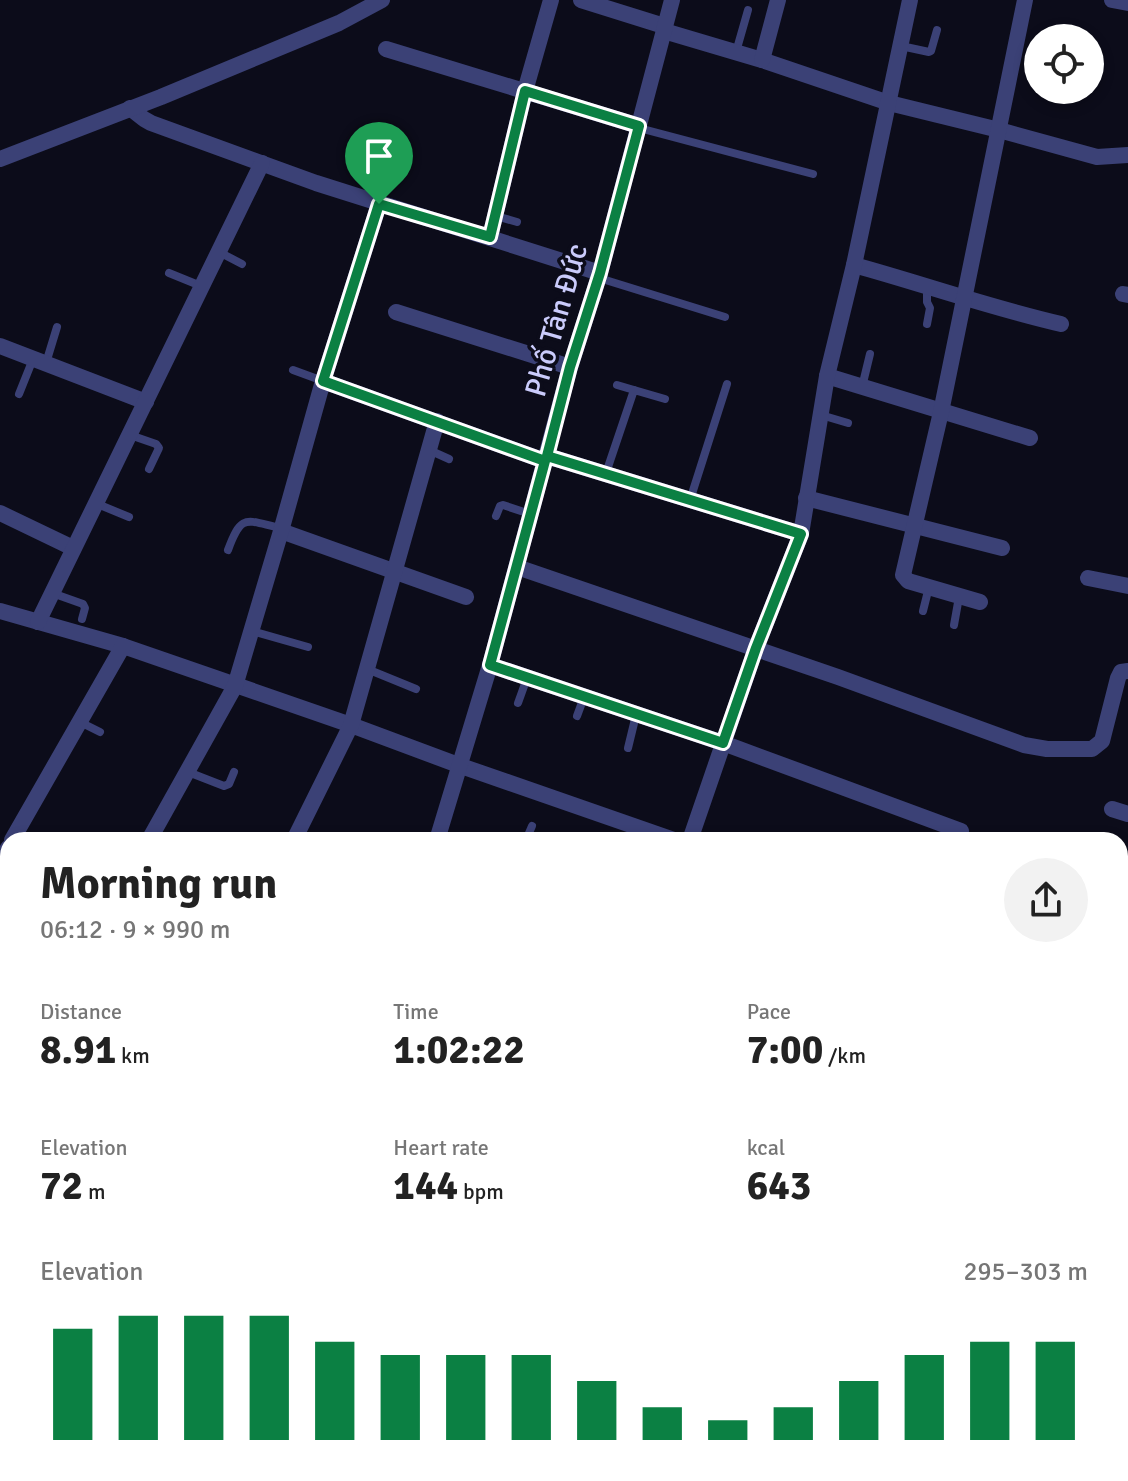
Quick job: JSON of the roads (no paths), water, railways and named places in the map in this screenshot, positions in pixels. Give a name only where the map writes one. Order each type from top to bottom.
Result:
[{"type":"street","points":[[0,159],[161,97],[339,23],[382,0]]},
{"type":"street","points":[[490,237],[525,91],[551,0]]},
{"type":"street","points":[[581,0],[889,103],[1097,157],[1128,155]]},
{"type":"street","name":"Phố Tân Đức","points":[[441,832],[570,367],[599,275],[672,0]]},
{"type":"street","points":[[762,60],[778,0]]},
{"type":"street","points":[[693,832],[756,648],[801,534],[827,376],[854,265],[910,0]]},
{"type":"street","points":[[980,602],[908,581],[903,575],[941,412],[1025,0]]},
{"type":"street","points":[[1112,0],[1128,3]]},
{"type":"street","points":[[386,49],[638,127]]},
{"type":"street","points":[[130,108],[151,123],[262,163],[599,275]]},
{"type":"street","points":[[38,622],[262,163]]},
{"type":"street","points":[[153,832],[235,686],[323,381],[379,204]]},
{"type":"street","points":[[854,265],[1015,314],[1061,324]]},
{"type":"street","points":[[396,312],[570,367]]},
{"type":"street","points":[[0,346],[146,402]]},
{"type":"street","points":[[827,376],[1030,438]]},
{"type":"street","points":[[323,381],[546,458],[606,473],[801,534]]},
{"type":"street","points":[[298,832],[351,725],[437,421]]},
{"type":"street","points":[[806,498],[1002,548]]},
{"type":"street","points":[[0,513],[73,548]]},
{"type":"street","points":[[282,530],[466,597]]},
{"type":"street","points":[[517,567],[943,713],[1024,745],[1047,749],[1092,749],[1098,745],[1102,741],[1118,678],[1121,672],[1128,671]]},
{"type":"street","points":[[1088,578],[1128,586]]},
{"type":"street","points":[[0,611],[123,646],[651,832]]},
{"type":"street","points":[[17,832],[123,646]]},
{"type":"street","points":[[490,665],[723,743],[961,831]]},
{"type":"lane","points":[[736,52],[748,10]]},
{"type":"lane","points":[[901,46],[929,52],[937,30]]},
{"type":"lane","points":[[638,127],[813,174]]},
{"type":"lane","points":[[495,216],[517,222]]},
{"type":"lane","points":[[219,252],[242,264]]},
{"type":"lane","points":[[169,273],[202,287]]},
{"type":"lane","points":[[599,275],[725,317]]},
{"type":"lane","points":[[927,285],[930,308],[927,324]]},
{"type":"lane","points":[[19,394],[57,327]]},
{"type":"lane","points":[[862,388],[870,354]]},
{"type":"lane","points":[[293,370],[323,381]]},
{"type":"lane","points":[[690,500],[727,384]]},
{"type":"lane","points":[[617,385],[665,399]]},
{"type":"lane","points":[[606,473],[634,390]]},
{"type":"lane","points":[[821,415],[848,423]]},
{"type":"lane","points":[[129,434],[159,448],[149,469]]},
{"type":"lane","points":[[429,450],[449,459]]},
{"type":"lane","points":[[94,503],[129,517]]},
{"type":"lane","points":[[496,516],[503,505],[531,515]]},
{"type":"lane","points":[[228,550],[237,526],[243,523],[282,530]]},
{"type":"lane","points":[[923,611],[929,587]]},
{"type":"lane","points":[[51,592],[83,604],[82,619]]},
{"type":"lane","points":[[954,625],[960,596]]},
{"type":"lane","points":[[251,631],[308,647]]},
{"type":"lane","points":[[367,669],[416,689]]},
{"type":"lane","points":[[518,703],[527,678]]},
{"type":"lane","points":[[577,716],[584,697]]},
{"type":"lane","points":[[628,748],[637,714]]},
{"type":"lane","points":[[80,722],[100,732]]},
{"type":"lane","points":[[187,771],[224,786],[229,784],[234,772]]},
{"type":"lane","points":[[529,832],[532,826]]}]
